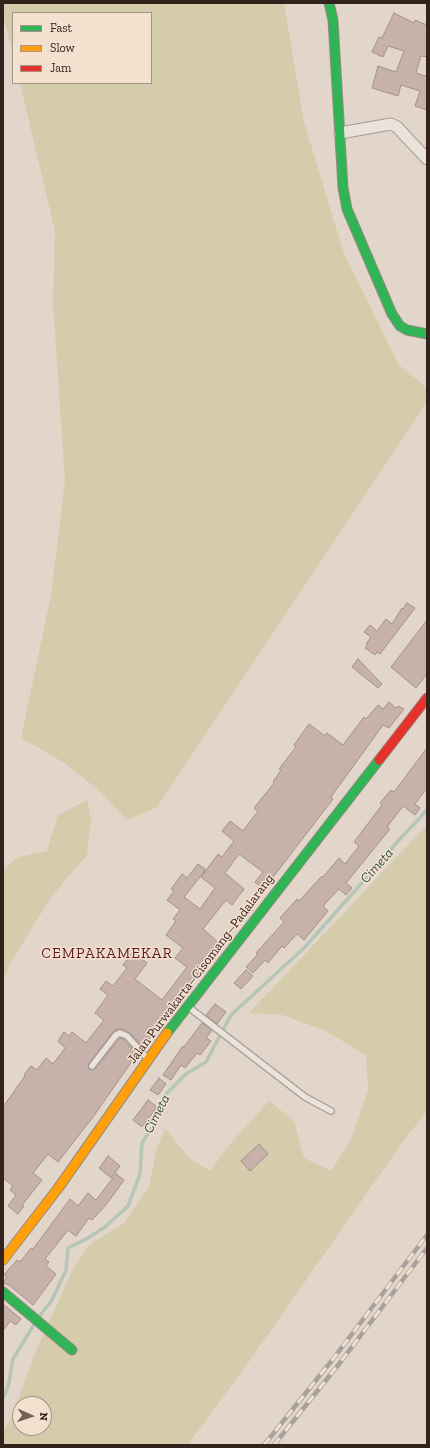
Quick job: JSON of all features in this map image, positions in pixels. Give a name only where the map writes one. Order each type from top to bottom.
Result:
[{"type":"main road","points":[[330,3],[333,20],[338,89],[343,188],[347,209],[392,314],[400,326],[407,330],[427,334]]},
{"type":"main road","name":"Jalan Purwakarta–Cisomang–Padalarang","points":[[3,1260],[60,1187],[148,1059],[427,698]]},
{"type":"main road","points":[[3,1292],[72,1350]]},
{"type":"street","points":[[340,133],[392,124],[427,159]]},
{"type":"lane","points":[[188,1007],[305,1097],[330,1111]]},
{"type":"lane","points":[[92,1066],[116,1035],[120,1033],[127,1036],[148,1059]]},
{"type":"shaded area","points":[[3,3],[284,3],[304,122],[344,254],[399,365],[427,388],[427,402],[157,807],[127,820],[96,788],[63,762],[21,738],[51,595],[65,481],[53,303],[55,231],[20,84],[152,84],[152,12],[12,12],[12,51],[3,15]]},
{"type":"shaded area","points":[[87,800],[91,820],[87,855],[51,897],[9,966],[3,980],[3,870],[18,857],[47,851],[58,815]]},
{"type":"shaded area","points":[[427,825],[427,1111],[402,1143],[253,1356],[188,1445],[3,1445],[3,1431],[12,1416],[12,1436],[52,1436],[52,1396],[19,1396],[35,1353],[73,1269],[90,1244],[124,1223],[149,1187],[156,1151],[165,1128],[190,1159],[210,1171],[229,1145],[269,1101],[294,1121],[304,1158],[331,1171],[350,1142],[368,1090],[366,1055],[324,1030],[282,1015],[249,1013]]},
{"type":"building","points":[[394,13],[414,23],[415,20],[427,25],[427,57],[421,56],[416,73],[425,76],[427,75],[427,110],[415,106],[420,91],[401,85],[398,96],[372,88],[378,66],[396,72],[404,51],[388,46],[383,57],[372,52],[379,37],[382,38]]},
{"type":"building","points":[[407,603],[415,608],[380,654],[377,652],[375,655],[365,648],[371,637],[364,632],[370,625],[377,631],[386,619],[392,624]]},
{"type":"building","points":[[427,620],[427,674],[416,688],[391,667]]},
{"type":"building","points":[[358,659],[382,684],[378,688],[352,667]]},
{"type":"building","points":[[389,702],[396,708],[398,706],[404,709],[389,728],[383,725],[331,797],[333,799],[264,889],[255,882],[263,872],[239,854],[225,873],[244,889],[232,905],[226,900],[203,929],[219,943],[209,956],[211,957],[143,1047],[130,1033],[122,1029],[118,1029],[113,1032],[89,1063],[89,1069],[95,1069],[120,1038],[124,1040],[137,1054],[93,1117],[58,1162],[48,1154],[33,1173],[42,1180],[22,1205],[24,1206],[18,1214],[8,1206],[16,1195],[10,1190],[13,1186],[3,1178],[3,1107],[25,1076],[24,1075],[31,1066],[37,1070],[46,1058],[53,1064],[65,1048],[58,1041],[64,1032],[69,1036],[72,1032],[86,1043],[104,1020],[95,1013],[108,995],[100,989],[106,981],[113,986],[127,968],[123,965],[133,952],[147,963],[135,979],[162,1000],[187,967],[175,958],[183,948],[166,935],[176,921],[173,919],[180,910],[167,900],[174,891],[171,889],[182,874],[187,878],[198,864],[205,869],[184,897],[200,909],[215,888],[201,877],[218,854],[222,857],[234,841],[222,831],[230,821],[243,831],[258,811],[254,808],[274,783],[273,782],[281,770],[279,769],[296,747],[294,745],[309,724],[325,736],[327,733],[343,745],[364,717],[366,719],[378,705],[383,709]]},
{"type":"building","points":[[427,748],[427,788],[415,804],[420,808],[415,815],[403,806],[387,827],[390,829],[346,883],[352,888],[346,895],[339,889],[323,906],[328,911],[304,940],[297,934],[284,948],[282,946],[268,963],[265,960],[253,973],[246,967],[258,954],[256,953],[284,922],[280,918],[297,899],[299,901],[322,876],[323,877],[339,858],[345,864],[359,846],[354,842],[382,805],[380,803],[391,790],[394,792]]},
{"type":"building","points":[[246,970],[253,976],[241,989],[234,983]]},
{"type":"building","points":[[215,1004],[226,1012],[217,1024],[206,1015]]},
{"type":"building","points":[[202,1023],[212,1030],[206,1038],[211,1041],[200,1055],[197,1053],[185,1068],[181,1065],[171,1080],[163,1075],[183,1046],[184,1047]]},
{"type":"building","points":[[159,1078],[166,1084],[158,1095],[150,1090]]},
{"type":"building","points":[[148,1100],[157,1107],[142,1127],[133,1120]]},
{"type":"building","points":[[259,1144],[268,1154],[250,1171],[241,1161]]},
{"type":"building","points":[[108,1156],[120,1166],[111,1178],[99,1168]]},
{"type":"building","points":[[116,1174],[124,1180],[106,1205],[92,1220],[89,1218],[76,1236],[68,1230],[45,1259],[49,1262],[46,1266],[56,1274],[33,1305],[9,1285],[3,1283],[7,1277],[4,1275],[17,1260],[20,1262],[31,1248],[33,1249],[70,1199],[78,1206],[88,1193],[96,1200]]},
{"type":"building","points":[[3,1304],[21,1319],[16,1325],[10,1321],[3,1331]]},
{"type":"waterway","name":"Cimeta","points":[[38,1318],[52,1300],[66,1270],[68,1248],[105,1227],[128,1206],[140,1174],[142,1143],[158,1118],[164,1096],[186,1074],[206,1062],[231,1015],[304,948],[427,810]]},
{"type":"waterway","name":"Cimeta","points":[[3,1398],[8,1387],[13,1359],[35,1323]]},
{"type":"railway","points":[[264,1445],[333,1359],[427,1235]]},
{"type":"railway","points":[[274,1445],[339,1364],[427,1248]]},
{"type":"traffic: fast","points":[[329,3],[333,20],[343,188],[347,209],[392,314],[400,326],[407,330],[427,334]]},
{"type":"traffic: fast","points":[[167,1033],[379,760]]},
{"type":"traffic: fast","points":[[3,1292],[72,1350]]},
{"type":"traffic: slow","points":[[3,1260],[59,1187],[167,1033]]},
{"type":"traffic: jam","points":[[379,760],[427,698]]},
{"type":"district","name":"CEMPAKAMEKAR","points":[[107,954]]}]
